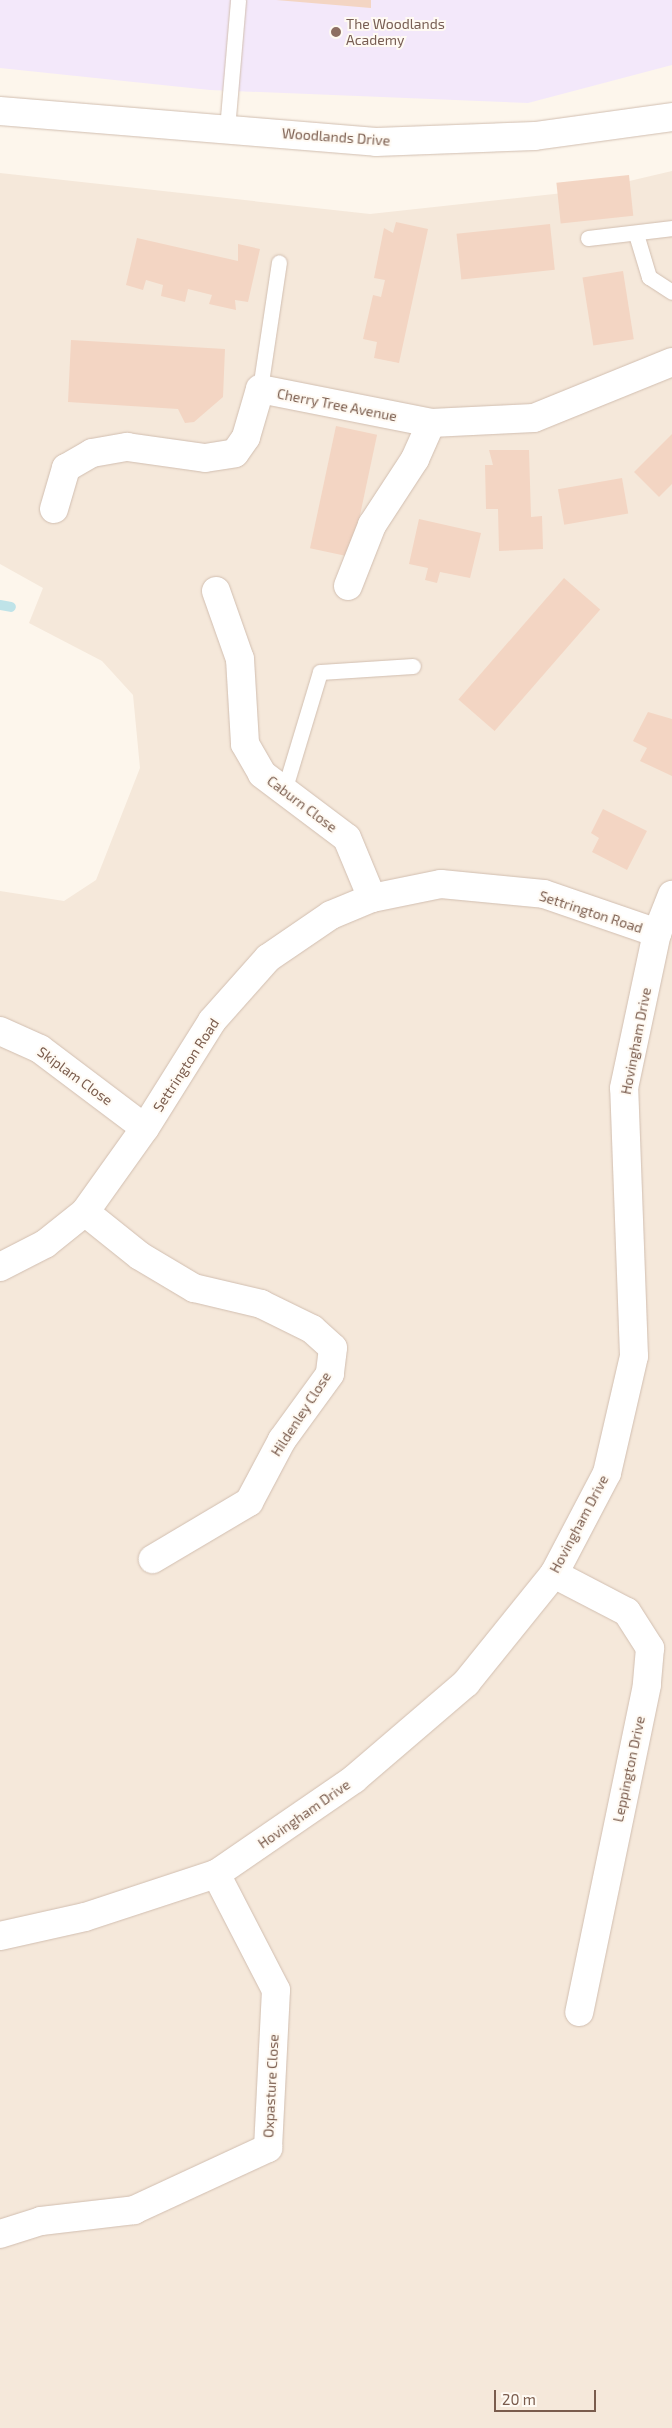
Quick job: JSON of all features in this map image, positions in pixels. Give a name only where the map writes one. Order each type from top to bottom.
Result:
[{"type":"street","name":"Woodlands Drive","points":[[0,111],[376,142],[535,136],[672,116]]},
{"type":"street","name":"Cherry Tree Avenue","points":[[54,509],[66,468],[92,453],[128,447],[205,458],[234,453],[246,437],[260,389],[431,423],[534,418],[672,362]]},
{"type":"street","points":[[348,586],[372,525],[415,459],[431,423]]},
{"type":"street","name":"Caburn Close","points":[[216,591],[240,659],[245,744],[262,774],[347,838],[372,898]]},
{"type":"street","name":"Settrington Road","points":[[0,1268],[45,1244],[85,1212],[145,1128],[212,1021],[268,958],[331,915],[372,898],[441,884],[544,894],[657,933]]},
{"type":"street","name":"Hovingham Drive","points":[[0,1936],[85,1917],[216,1874],[354,1780],[466,1683],[554,1574],[607,1473],[634,1356],[624,1088],[657,933],[672,894]]},
{"type":"street","name":"Skiplam Close","points":[[0,1031],[40,1049],[145,1128]]},
{"type":"street","name":"Hildenley Close","points":[[85,1212],[140,1256],[194,1288],[261,1304],[312,1328],[333,1348],[330,1374],[282,1440],[249,1502],[153,1559]]},
{"type":"street","name":"Leppington Drive","points":[[554,1574],[626,1612],[650,1648],[647,1685],[579,2012]]},
{"type":"street","name":"Oxpasture Close","points":[[0,2234],[42,2221],[134,2210],[268,2148],[276,1990],[216,1874]]},
{"type":"lane","points":[[227,129],[238,0]]},
{"type":"lane","points":[[588,238],[636,234],[672,228]]},
{"type":"lane","points":[[636,234],[649,277],[672,292]]},
{"type":"lane","points":[[260,389],[279,262]]},
{"type":"lane","points":[[284,791],[320,672],[413,666]]},
{"type":"shaded area","name":"The Woodlands Academy","points":[[0,0],[672,0],[672,65],[528,103],[210,90],[0,68]]},
{"type":"shaded area","points":[[672,171],[672,2428],[0,2428],[0,891],[64,901],[96,880],[140,768],[133,695],[102,661],[29,623],[43,588],[0,564],[0,173],[370,214],[591,190]]},
{"type":"building","points":[[276,0],[371,0],[371,8]]},
{"type":"building","points":[[629,175],[633,216],[561,223],[556,183]]},
{"type":"building","points":[[396,222],[428,229],[399,363],[374,358],[377,342],[363,339],[373,295],[381,297],[385,280],[374,278],[384,228],[393,233]]},
{"type":"building","points":[[550,224],[555,270],[461,280],[457,234]]},
{"type":"building","points":[[137,238],[238,261],[238,244],[260,249],[248,302],[235,300],[236,310],[209,304],[212,295],[188,289],[185,302],[161,296],[163,285],[146,280],[143,290],[126,285]]},
{"type":"building","points":[[623,271],[634,339],[593,346],[583,277]]},
{"type":"building","points":[[71,340],[225,349],[223,397],[194,422],[185,423],[178,409],[68,402]]},
{"type":"building","points":[[336,426],[377,435],[351,557],[310,548]]},
{"type":"building","points":[[672,434],[672,484],[659,497],[634,472]]},
{"type":"building","points":[[489,450],[529,450],[531,517],[542,516],[543,549],[499,551],[498,509],[486,509],[485,465],[493,465]]},
{"type":"building","points":[[622,478],[628,513],[564,525],[558,489]]},
{"type":"building","points":[[419,519],[481,533],[470,578],[440,572],[437,583],[425,580],[428,568],[409,564]]},
{"type":"building","points":[[564,578],[600,609],[495,731],[458,700]]},
{"type":"building","points":[[648,712],[672,719],[672,776],[640,761],[647,748],[633,741]]},
{"type":"building","points":[[603,809],[647,831],[627,870],[592,852],[599,838],[591,833]]},
{"type":"waterway","points":[[0,605],[11,607]]},
{"type":"place","name":"The Woodlands Academy","points":[[336,32]]}]
